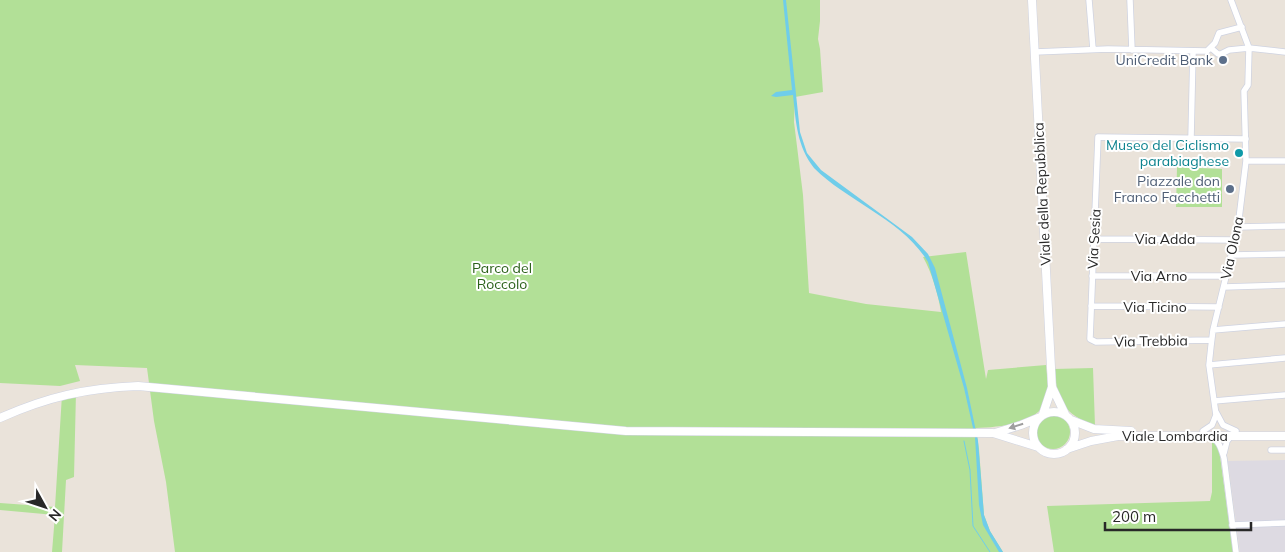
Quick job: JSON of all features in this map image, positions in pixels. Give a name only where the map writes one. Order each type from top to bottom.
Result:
[{"type":"main road","name":"Viale della Repubblica","points":[[1032,0],[1052,388]]},
{"type":"main road","points":[[0,418],[43,400],[67,394],[138,386],[626,431],[994,433],[1021,425],[1054,411],[1068,417]]},
{"type":"main road","points":[[1052,388],[1075,430],[1075,435],[1067,449],[1060,453],[1052,454],[1044,452],[1038,447],[1032,433],[1052,388]]},
{"type":"main road","name":"Viale Lombardia","points":[[1068,417],[1094,429],[1102,430],[1205,433],[1285,431]]},
{"type":"main road","points":[[994,433],[1038,447]]},
{"type":"main road","name":"Viale Lombardia","points":[[1067,449],[1111,437],[1205,433]]},
{"type":"main road","name":"Viale Lombardia","points":[[1234,433],[1285,436]]},
{"type":"street","points":[[1089,0],[1093,49]]},
{"type":"street","points":[[1130,0],[1132,50]]},
{"type":"street","name":"Via Olona","points":[[1231,0],[1249,48],[1248,85],[1244,91],[1246,161],[1236,240],[1213,330],[1210,364],[1214,401],[1219,419],[1223,425],[1234,433]]},
{"type":"street","points":[[1035,52],[1093,49],[1207,51],[1215,43],[1219,32],[1242,27]]},
{"type":"street","points":[[1210,48],[1218,54],[1229,50],[1249,48],[1285,52]]},
{"type":"street","points":[[1193,52],[1191,138],[1246,139]]},
{"type":"street","name":"Via Sesia","points":[[1091,341],[1089,337],[1098,137],[1191,138]]},
{"type":"street","points":[[1246,161],[1285,161]]},
{"type":"street","points":[[1238,227],[1285,226]]},
{"type":"street","name":"Via Adda","points":[[1094,239],[1236,240]]},
{"type":"street","points":[[1232,255],[1285,254]]},
{"type":"street","name":"Via Arno","points":[[1092,276],[1226,276]]},
{"type":"street","points":[[1224,287],[1285,284]]},
{"type":"street","name":"Via Ticino","points":[[1091,306],[1219,307]]},
{"type":"street","points":[[1213,330],[1285,324]]},
{"type":"street","name":"Via Trebbia","points":[[1091,341],[1211,340]]},
{"type":"street","points":[[1210,364],[1285,358]]},
{"type":"street","points":[[1214,401],[1285,395]]},
{"type":"street","points":[[1216,410],[1212,426],[1205,433],[1220,444],[1224,458],[1236,552]]},
{"type":"street","points":[[1224,458],[1225,444],[1234,433]]},
{"type":"street","points":[[1271,450],[1285,450]]},
{"type":"street","points":[[1232,525],[1285,523]]},
{"type":"shaded area","points":[[1285,460],[1285,552],[1240,552],[1228,461]]},
{"type":"green space","name":"Parco del Roccolo","points":[[0,0],[820,0],[818,39],[823,92],[795,97],[794,122],[803,195],[809,293],[866,304],[941,312],[934,284],[923,257],[966,252],[986,379],[988,370],[1046,365],[1047,396],[1042,408],[1035,415],[1016,423],[976,428],[984,515],[990,531],[1003,552],[175,552],[166,482],[154,421],[147,368],[75,365],[80,381],[60,386],[0,383]]},
{"type":"green space","points":[[1177,167],[1222,169],[1222,207],[1176,207]]},
{"type":"green space","points":[[1093,368],[1095,426],[1076,416],[1064,405],[1060,398],[1054,369]]},
{"type":"green space","points":[[76,392],[74,477],[66,480],[62,552],[52,552],[55,515],[0,510],[0,503],[55,507],[62,395]]},
{"type":"green space","points":[[1053,415],[1065,420],[1070,432],[1065,444],[1053,449],[1041,444],[1036,432],[1041,420]]},
{"type":"green space","points":[[1212,442],[1218,444],[1233,552],[1054,552],[1047,506],[1210,501],[1212,492]]},
{"type":"water","points":[[783,0],[786,0],[800,132],[807,153],[821,170],[912,237],[928,254],[935,268],[967,388],[978,441],[984,515],[990,531],[1003,552],[999,552],[983,525],[979,505],[975,437],[964,388],[928,262],[904,234],[814,168],[808,160],[801,143],[796,125],[793,95],[771,96],[776,92],[792,90]]},
{"type":"waterway","points":[[964,441],[970,470],[973,526],[990,552]]},
{"type":"place","name":"UniCredit Bank","points":[[1223,60]]},
{"type":"place","name":"Museo del Ciclismo parabiaghese","points":[[1239,153]]},
{"type":"place","name":"Piazzale don Franco Facchetti","points":[[1230,189]]}]
